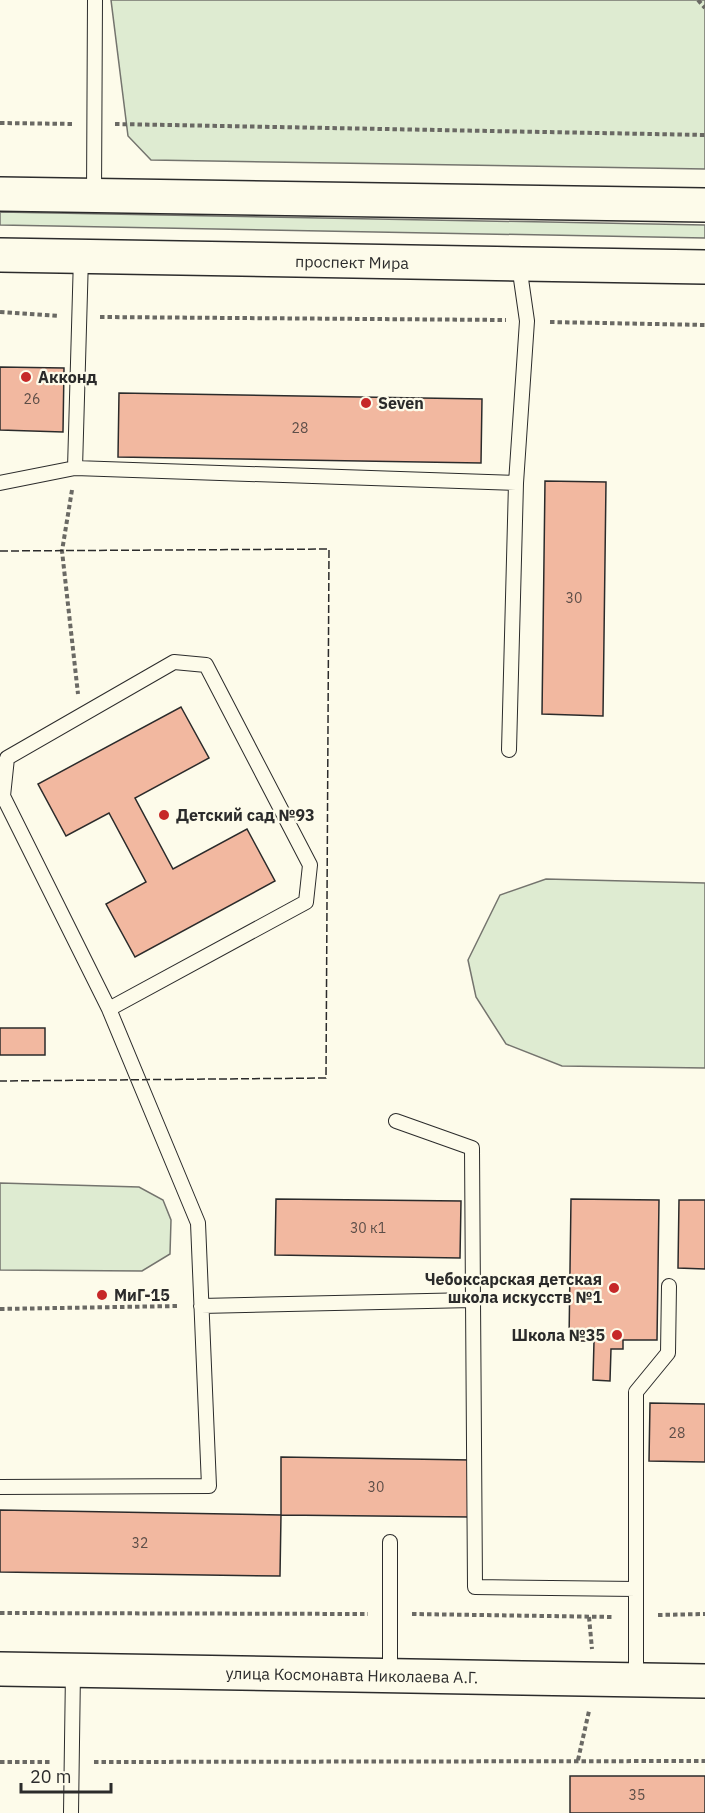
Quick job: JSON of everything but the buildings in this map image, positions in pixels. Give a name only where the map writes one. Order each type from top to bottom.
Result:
[{"type":"main road","points":[[0,194],[705,205]]},
{"type":"main road","name":"проспект Мира","points":[[0,255],[705,267]]},
{"type":"main road","name":"улица Космонавта Николаева А.Г.","points":[[0,1669],[705,1681]]},
{"type":"lane","points":[[94,195],[95,0]]},
{"type":"lane","points":[[75,468],[81,257]]},
{"type":"lane","points":[[509,750],[516,483],[527,321],[519,265]]},
{"type":"lane","points":[[0,483],[75,468],[516,483]]},
{"type":"lane","points":[[0,1487],[209,1486],[198,1223],[109,1009],[3,796],[7,758],[174,662],[206,665],[310,865],[306,902],[109,1009]]},
{"type":"lane","points":[[396,1121],[472,1148],[475,1587],[636,1589]]},
{"type":"lane","points":[[636,1680],[636,1392],[668,1353],[669,1286]]},
{"type":"lane","points":[[201,1306],[473,1300]]},
{"type":"lane","points":[[390,1542],[390,1676]]},
{"type":"lane","points":[[71,1813],[73,1671]]},
{"type":"path","points":[[698,0],[705,8]]},
{"type":"path","points":[[0,123],[76,124]]},
{"type":"path","points":[[111,124],[705,135]]},
{"type":"path","points":[[0,312],[68,317]]},
{"type":"path","points":[[96,317],[517,320]]},
{"type":"path","points":[[548,322],[705,325]]},
{"type":"path","points":[[75,468],[62,550],[81,716]]},
{"type":"path","points":[[0,1309],[201,1306]]},
{"type":"path","points":[[0,1613],[589,1617],[705,1614]]},
{"type":"path","points":[[589,1617],[593,1659]]},
{"type":"path","points":[[578,1760],[591,1701]]},
{"type":"path","points":[[92,1762],[705,1761]]},
{"type":"path","points":[[0,1762],[51,1762]]},
{"type":"green space","points":[[111,0],[705,0],[705,169],[151,160],[128,136]]},
{"type":"green space","points":[[0,212],[705,225],[705,238],[0,225]]},
{"type":"green space","points":[[546,879],[705,883],[705,1068],[562,1066],[506,1044],[476,997],[468,960],[500,895]]},
{"type":"green space","points":[[0,1183],[139,1187],[163,1200],[171,1220],[170,1254],[142,1271],[0,1270]]},
{"type":"fence","points":[[0,551],[329,549],[326,1078],[0,1081]]},
{"type":"place","name":"Акконд","points":[[26,377]]},
{"type":"place","name":"Seven","points":[[366,403]]},
{"type":"place","name":"Детский сад №93","points":[[164,815]]},
{"type":"place","name":"Чебоксарская детская школа искусств №1","points":[[614,1288]]},
{"type":"place","name":"МиГ-15","points":[[102,1295]]},
{"type":"place","name":"Школа №35","points":[[617,1335]]}]
